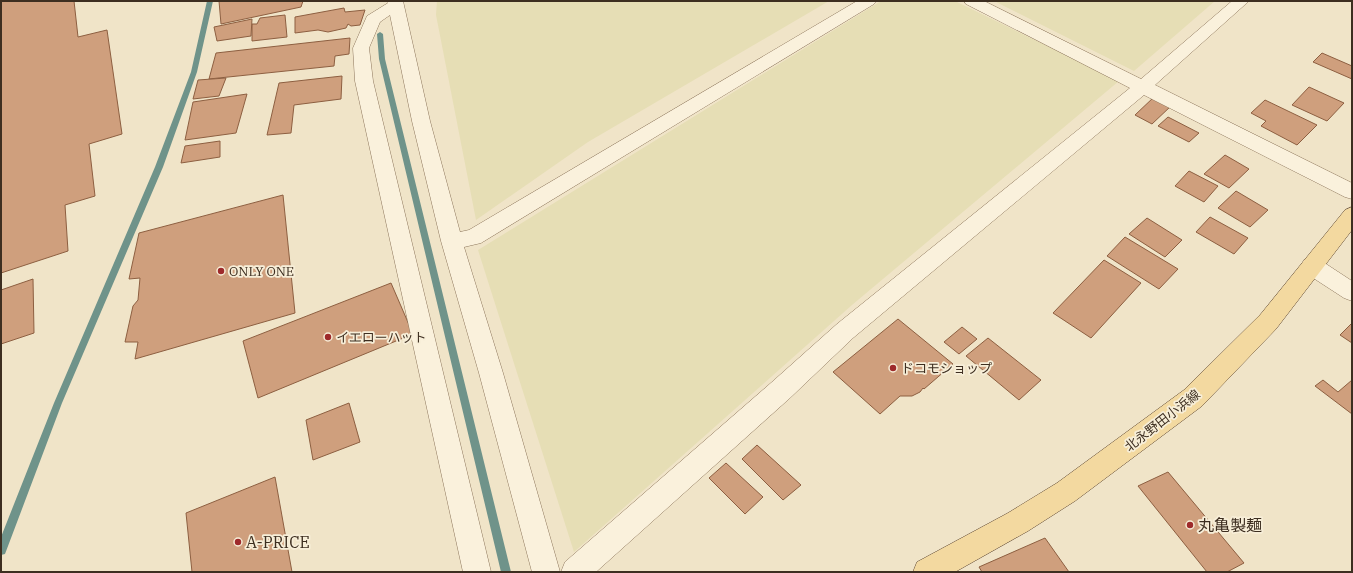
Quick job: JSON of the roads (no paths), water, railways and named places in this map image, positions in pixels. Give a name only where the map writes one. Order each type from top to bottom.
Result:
[{"type":"main road","name":"北永野田小浜線","points":[[927,572],[1018,522],[1066,492],[1193,398],[1268,322],[1352,215]]},
{"type":"street","points":[[452,241],[474,238],[868,1]]},
{"type":"street","points":[[972,1],[1352,192]]},
{"type":"street","points":[[575,572],[781,390],[845,331],[1142,87],[1241,1]]},
{"type":"street","points":[[477,572],[364,81],[361,48],[373,19],[395,3],[421,121],[452,241],[491,373],[546,572]]},
{"type":"street","points":[[1312,266],[1352,292]]},
{"type":"waterway","points":[[1,550],[58,403],[159,167],[194,72],[210,1]]},
{"type":"waterway","points":[[380,34],[382,59],[506,572]]},
{"type":"place","name":"ONLY ONE","points":[[221,271]]},
{"type":"place","name":"イエローハット","points":[[328,337]]},
{"type":"place","name":"ドコモショップ","points":[[893,368]]},
{"type":"place","name":"丸亀製麺","points":[[1190,525]]},
{"type":"place","name":"A-PRICE","points":[[238,542]]}]
